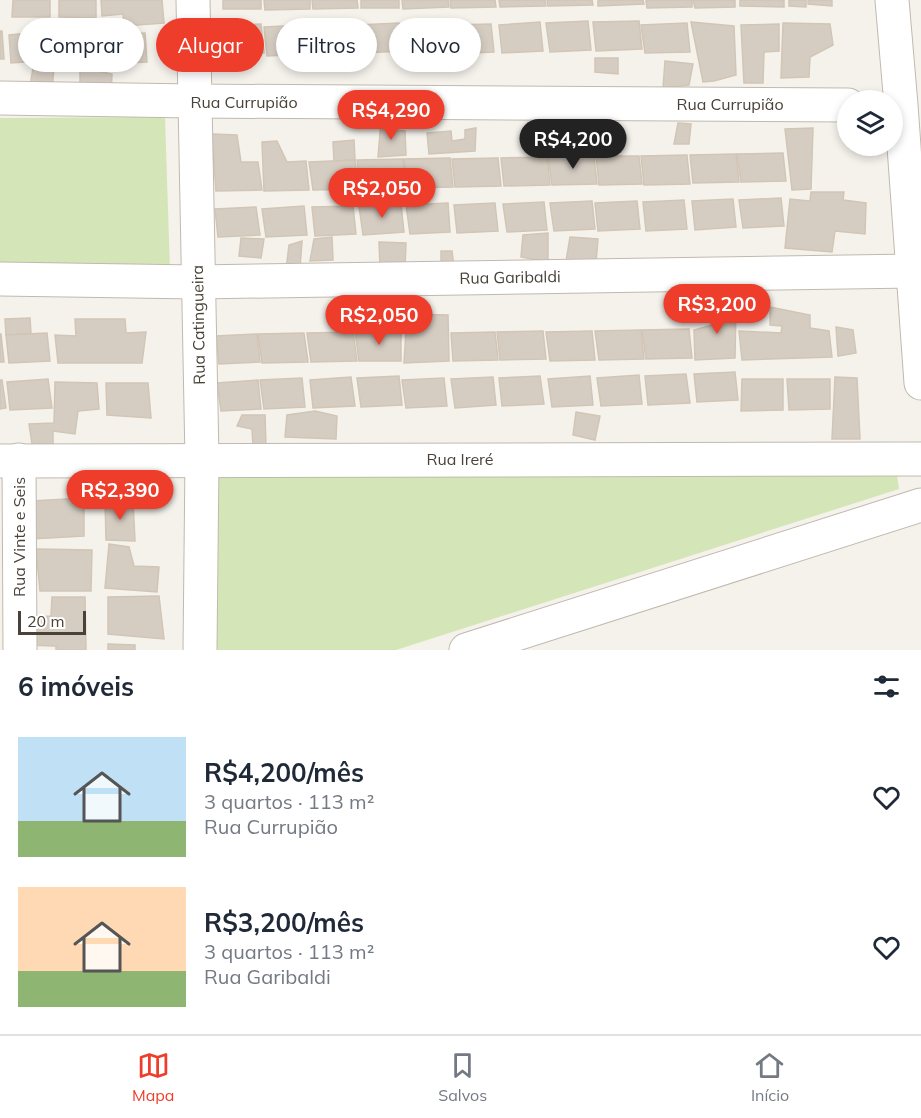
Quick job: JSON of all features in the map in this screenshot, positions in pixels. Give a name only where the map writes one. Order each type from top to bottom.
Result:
[{"type":"street","name":"Rua Catingueira","points":[[193,0],[193,101],[202,459],[200,650]]},
{"type":"street","points":[[892,0],[896,90]]},
{"type":"street","name":"Rua Currupião","points":[[0,98],[837,105]]},
{"type":"street","points":[[902,156],[921,383]]},
{"type":"street","name":"Rua Garibaldi","points":[[0,279],[197,282],[913,271]]},
{"type":"street","name":"Rua Ireré","points":[[10,461],[921,459]]},
{"type":"street","name":"Rua Vinte e Seis","points":[[10,461],[20,650]]},
{"type":"street","points":[[466,650],[921,505]]},
{"type":"green space","points":[[165,117],[170,270],[0,268],[0,118]]},
{"type":"green space","points":[[895,461],[899,489],[396,650],[195,650],[196,469]]},
{"type":"building","points":[[13,0],[50,0],[50,17],[12,17]]},
{"type":"building","points":[[59,0],[96,0],[96,18],[59,17]]},
{"type":"building","points":[[101,0],[162,0],[164,18],[156,18],[156,24],[144,24],[144,18],[123,18],[123,14],[102,16]]},
{"type":"building","points":[[223,0],[261,0],[261,9],[223,9]]},
{"type":"building","points":[[264,0],[310,0],[310,9],[265,10]]},
{"type":"building","points":[[312,0],[357,0],[358,8],[313,9]]},
{"type":"building","points":[[361,0],[399,0],[399,8],[361,8]]},
{"type":"building","points":[[402,0],[448,0],[449,7],[403,9]]},
{"type":"building","points":[[450,0],[495,0],[496,7],[451,8]]},
{"type":"building","points":[[499,0],[545,0],[546,6],[500,7]]},
{"type":"building","points":[[547,0],[592,0],[593,5],[548,6]]},
{"type":"building","points":[[598,0],[643,0],[644,4],[598,6]]},
{"type":"building","points":[[646,0],[692,0],[692,7],[647,8]]},
{"type":"building","points":[[693,0],[735,0],[735,7],[695,8]]},
{"type":"building","points":[[740,0],[784,0],[784,7],[740,6]]},
{"type":"building","points":[[789,0],[806,0],[806,7],[789,6]]},
{"type":"building","points":[[808,0],[832,0],[832,6],[808,4]]},
{"type":"building","points":[[588,21],[591,50],[550,52],[546,23]]},
{"type":"building","points":[[639,21],[642,49],[596,51],[593,22]]},
{"type":"building","points":[[540,22],[543,51],[502,53],[499,25]]},
{"type":"building","points":[[691,22],[734,26],[736,75],[703,82]]},
{"type":"building","points":[[389,23],[389,52],[377,52],[377,24]]},
{"type":"building","points":[[687,23],[690,52],[645,53],[641,25]]},
{"type":"building","points":[[783,23],[830,24],[833,45],[810,57],[809,77],[781,78]]},
{"type":"building","points":[[481,24],[491,24],[494,52],[481,53]]},
{"type":"building","points":[[779,24],[779,51],[764,52],[763,83],[744,83],[741,25]]},
{"type":"building","points":[[276,26],[276,56],[267,56],[264,27]]},
{"type":"building","points":[[0,31],[2,31],[4,59],[0,59]]},
{"type":"building","points":[[145,33],[147,62],[144,62]]},
{"type":"building","points":[[18,34],[18,62],[11,63],[9,35]]},
{"type":"building","points":[[595,58],[618,58],[618,74],[595,72]]},
{"type":"building","points":[[665,61],[693,64],[689,85],[663,88]]},
{"type":"building","points":[[32,72],[54,72],[52,91],[29,92]]},
{"type":"building","points":[[80,72],[112,74],[111,94],[80,92]]},
{"type":"building","points":[[391,119],[392,130],[405,131],[406,155],[378,157],[381,121]]},
{"type":"building","points":[[678,123],[691,124],[689,144],[674,144]]},
{"type":"building","points":[[476,128],[475,151],[429,154],[427,133],[451,131],[452,141],[465,139],[465,130]]},
{"type":"building","points":[[813,128],[811,189],[792,190],[785,129]]},
{"type":"building","points":[[212,134],[237,135],[241,162],[258,162],[262,190],[216,191]]},
{"type":"building","points":[[572,138],[570,156],[548,157],[545,140]]},
{"type":"building","points":[[354,140],[355,160],[334,161],[333,142]]},
{"type":"building","points":[[277,141],[287,162],[306,161],[309,190],[264,191],[262,142]]},
{"type":"building","points":[[783,153],[786,181],[741,182],[737,154]]},
{"type":"building","points":[[736,154],[739,182],[693,183],[690,155]]},
{"type":"building","points":[[687,155],[690,184],[644,185],[641,156]]},
{"type":"building","points":[[594,156],[597,184],[552,185],[548,157]]},
{"type":"building","points":[[596,156],[639,156],[642,184],[599,185]]},
{"type":"building","points":[[547,157],[550,185],[504,186],[501,158]]},
{"type":"building","points":[[450,158],[453,187],[407,188],[404,159]]},
{"type":"building","points":[[498,158],[501,186],[455,187],[452,159]]},
{"type":"building","points":[[403,159],[406,187],[361,189],[357,160]]},
{"type":"building","points":[[355,160],[359,189],[313,190],[309,162]]},
{"type":"building","points":[[811,192],[844,192],[843,200],[866,203],[865,234],[835,231],[832,252],[785,248],[790,199],[810,201]]},
{"type":"building","points":[[781,198],[784,226],[743,228],[739,200]]},
{"type":"building","points":[[733,199],[736,227],[695,230],[692,201]]},
{"type":"building","points":[[684,200],[687,229],[646,231],[643,202]]},
{"type":"building","points":[[592,201],[595,229],[554,231],[550,203]]},
{"type":"building","points":[[637,201],[640,229],[598,231],[595,203]]},
{"type":"building","points":[[544,202],[547,230],[507,232],[503,204]]},
{"type":"building","points":[[448,203],[450,232],[410,234],[406,205]]},
{"type":"building","points":[[495,203],[498,231],[457,233],[454,205]]},
{"type":"building","points":[[401,204],[404,232],[363,235],[359,206]]},
{"type":"building","points":[[304,206],[307,235],[266,237],[262,209]]},
{"type":"building","points":[[353,206],[356,234],[315,236],[312,207]]},
{"type":"building","points":[[256,207],[260,235],[218,237],[215,209]]},
{"type":"building","points":[[548,233],[548,262],[521,257],[523,235]]},
{"type":"building","points":[[332,237],[333,260],[310,261],[314,239]]},
{"type":"building","points":[[570,237],[598,239],[596,263],[566,261]]},
{"type":"building","points":[[241,238],[264,239],[261,258],[239,256]]},
{"type":"building","points":[[302,241],[300,268],[286,270],[289,245]]},
{"type":"building","points":[[379,242],[406,243],[405,268],[380,267]]},
{"type":"building","points":[[441,251],[452,251],[454,267],[441,268]]},
{"type":"building","points":[[711,305],[736,307],[735,358],[695,360],[694,330],[712,325]]},
{"type":"building","points":[[770,307],[810,315],[810,328],[829,331],[832,357],[742,360],[739,331],[781,333],[782,326],[770,325]]},
{"type":"building","points":[[407,314],[448,315],[449,361],[404,363]]},
{"type":"building","points":[[30,318],[31,334],[6,335],[5,319]]},
{"type":"building","points":[[75,319],[125,319],[126,333],[146,332],[142,363],[58,363],[55,335],[76,336]]},
{"type":"building","points":[[836,327],[853,330],[856,353],[838,356]]},
{"type":"building","points":[[689,329],[692,358],[646,359],[642,330]]},
{"type":"building","points":[[641,330],[644,359],[599,360],[595,331]]},
{"type":"building","points":[[401,331],[401,361],[359,361],[355,332]]},
{"type":"building","points":[[543,331],[546,359],[500,360],[497,332]]},
{"type":"building","points":[[592,331],[595,360],[550,361],[546,332]]},
{"type":"building","points":[[353,332],[357,361],[311,362],[307,333]]},
{"type":"building","points":[[495,332],[498,360],[453,361],[451,333]]},
{"type":"building","points":[[47,333],[50,361],[9,363],[6,335]]},
{"type":"building","points":[[304,333],[308,362],[262,363],[258,334]]},
{"type":"building","points":[[1,334],[4,362],[0,362]]},
{"type":"building","points":[[257,334],[260,362],[219,364],[216,336]]},
{"type":"building","points":[[735,372],[738,400],[697,402],[694,374]]},
{"type":"building","points":[[686,374],[690,403],[648,405],[645,376]]},
{"type":"building","points":[[639,375],[642,404],[601,406],[597,378]]},
{"type":"building","points":[[399,376],[402,405],[361,407],[357,378]]},
{"type":"building","points":[[540,376],[544,404],[502,406],[499,378]]},
{"type":"building","points":[[590,376],[593,405],[552,407],[548,379]]},
{"type":"building","points":[[351,377],[355,406],[313,408],[310,380]]},
{"type":"building","points":[[493,377],[496,405],[455,408],[451,379]]},
{"type":"building","points":[[835,377],[857,378],[860,439],[832,439]]},
{"type":"building","points":[[302,378],[305,407],[264,409],[260,380]]},
{"type":"building","points":[[444,378],[447,406],[406,408],[402,380]]},
{"type":"building","points":[[48,379],[52,408],[10,410],[7,382]]},
{"type":"building","points":[[742,379],[783,379],[783,410],[741,411]]},
{"type":"building","points":[[787,379],[830,379],[830,409],[789,410]]},
{"type":"building","points":[[0,380],[2,380],[6,408],[0,409]]},
{"type":"building","points":[[258,380],[261,409],[221,411],[217,383]]},
{"type":"building","points":[[55,382],[97,383],[99,409],[78,411],[75,434],[53,431],[53,444],[32,444],[29,424],[54,423]]},
{"type":"building","points":[[106,383],[148,383],[151,418],[107,415]]},
{"type":"building","points":[[315,411],[337,416],[336,439],[285,437],[287,415]]},
{"type":"building","points":[[576,412],[600,416],[595,440],[573,435]]},
{"type":"building","points":[[242,415],[265,415],[266,446],[253,446],[252,429],[237,426]]},
{"type":"building","points":[[84,498],[84,536],[31,539],[31,501]]},
{"type":"building","points":[[105,500],[133,501],[135,541],[106,540]]},
{"type":"building","points":[[109,544],[129,547],[134,566],[159,567],[157,592],[105,588]]},
{"type":"building","points":[[36,549],[92,550],[91,591],[40,591]]},
{"type":"building","points":[[159,596],[164,639],[108,634],[108,597]]},
{"type":"building","points":[[52,597],[85,597],[86,650],[56,650],[56,646],[25,645],[24,617],[51,616]]},
{"type":"building","points":[[108,644],[135,645],[135,650],[108,650]]}]
